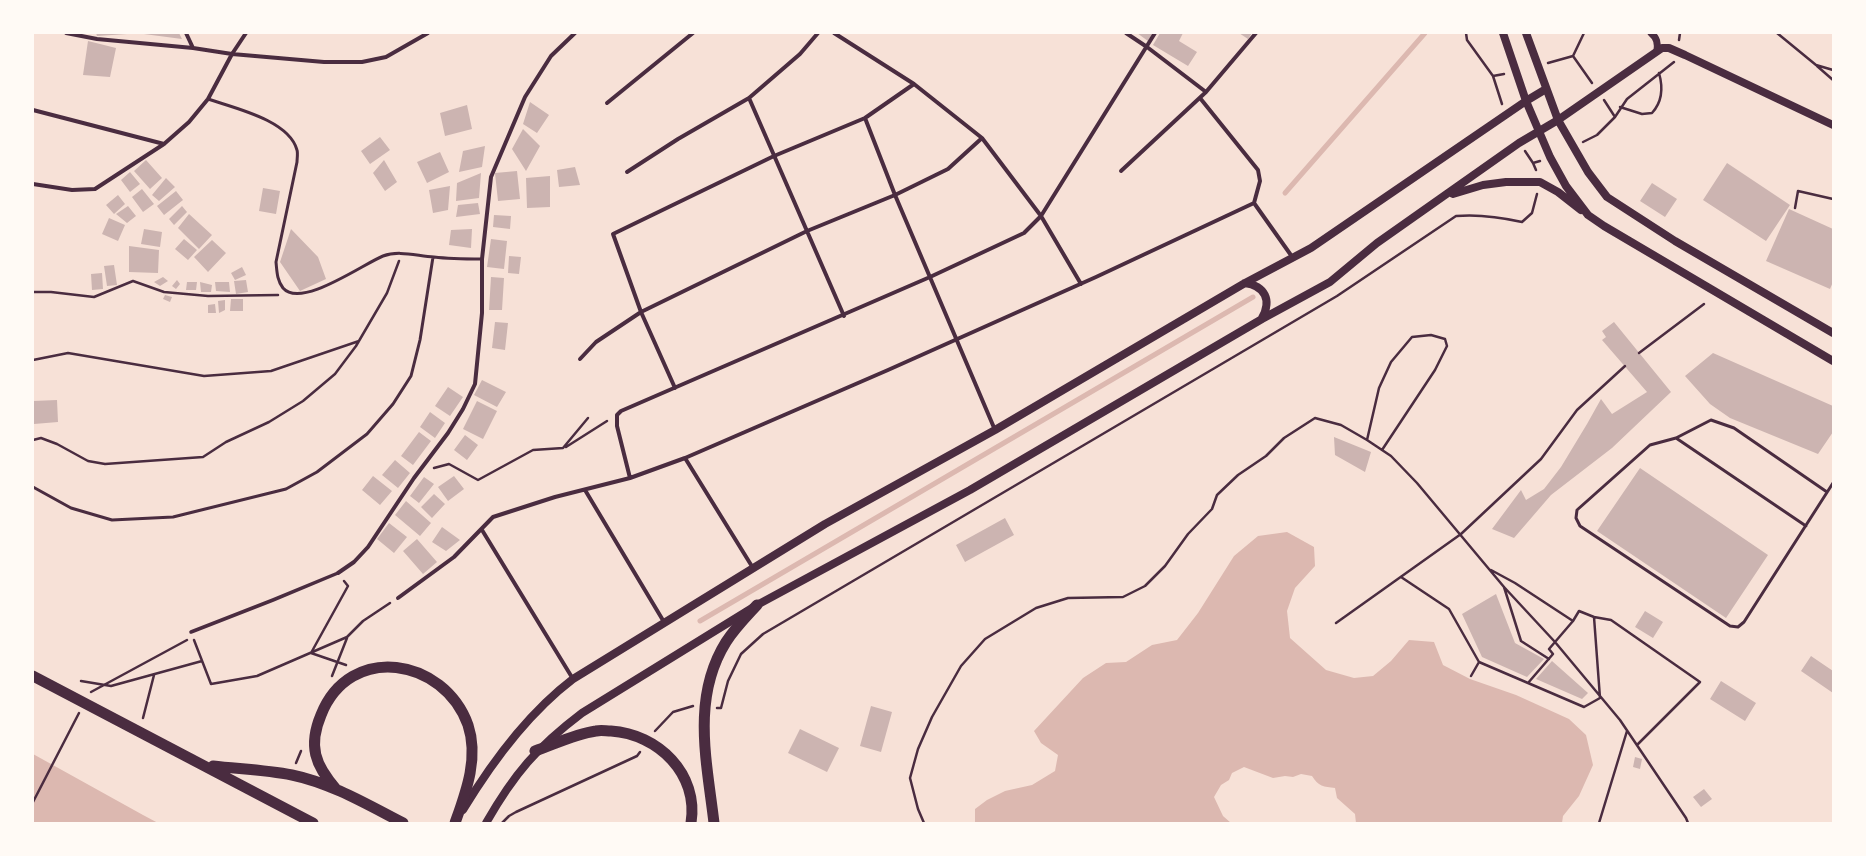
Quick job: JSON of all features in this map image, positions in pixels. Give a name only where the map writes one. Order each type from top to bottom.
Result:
[{"type":"highway","points":[[714,823],[703,728],[707,694],[718,658],[725,643],[736,628],[757,605]]},
{"type":"highway","points":[[336,790],[318,764],[314,743],[315,732],[324,707],[331,695],[339,685],[351,676],[362,671],[374,668],[407,670],[439,684],[453,698],[468,726],[471,742],[472,764],[468,789],[455,823]]},
{"type":"highway","points":[[33,676],[313,823]]},
{"type":"highway","points":[[535,751],[597,730],[619,732],[637,736],[652,743],[671,758],[684,777],[691,796],[691,823]]},
{"type":"highway","points":[[206,766],[292,775],[336,790],[403,823]]},
{"type":"main road","points":[[1503,33],[1526,101],[1539,131],[1566,186],[1588,215]]},
{"type":"main road","points":[[1526,33],[1558,120],[1588,172],[1608,198],[1707,261],[1833,333]]},
{"type":"main road","points":[[486,823],[510,783],[535,751],[582,713],[757,605],[970,490],[1262,319],[1330,282],[1376,243],[1446,196],[1518,143],[1558,120],[1657,51],[1665,47],[1679,52],[1833,126]]},
{"type":"main road","points":[[455,823],[493,764],[529,720],[543,703],[573,679],[825,524],[995,430],[1245,283],[1311,248],[1526,101],[1546,89]]},
{"type":"main road","points":[[1446,196],[1491,184],[1506,182],[1540,182],[1558,192],[1604,226],[1833,361]]},
{"type":"main road","points":[[1245,283],[1255,284],[1263,291],[1267,300],[1267,310],[1262,319]]},
{"type":"street","points":[[66,33],[98,39],[193,48],[232,54],[324,62],[362,62],[386,57],[418,35],[428,33]]},
{"type":"street","points":[[186,33],[193,48]]},
{"type":"street","points":[[33,184],[72,190],[95,188],[164,144],[189,122],[208,99],[232,54],[246,33]]},
{"type":"street","points":[[191,632],[338,572],[354,562],[368,547],[418,472],[452,427],[476,384],[482,313],[482,259],[491,176],[506,138],[525,97],[550,56],[575,33]]},
{"type":"street","points":[[608,103],[693,33]]},
{"type":"street","points":[[627,172],[678,139],[749,98],[800,54],[818,33]]},
{"type":"street","points":[[834,33],[914,84],[982,138],[1041,216],[1081,284]]},
{"type":"street","points":[[1126,33],[1206,92]]},
{"type":"street","points":[[630,478],[617,426],[617,415],[621,411],[844,316],[1024,233],[1041,216],[1155,33]]},
{"type":"street","points":[[1121,170],[1206,92],[1256,33]]},
{"type":"street","points":[[1651,33],[1655,36],[1658,44],[1657,51]]},
{"type":"street","points":[[675,388],[641,312],[613,234],[774,156],[865,118],[914,84]]},
{"type":"street","points":[[749,98],[844,316]]},
{"type":"street","points":[[398,598],[454,557],[494,518],[555,497],[630,478],[685,458],[1081,284],[1254,203],[1260,181],[1258,170],[1200,98]]},
{"type":"street","points":[[33,110],[164,144]]},
{"type":"street","points":[[865,118],[895,195],[995,430]]},
{"type":"street","points":[[580,359],[596,342],[641,312],[807,231],[895,195],[948,169],[982,138]]},
{"type":"street","points":[[1254,203],[1293,258]]},
{"type":"street","points":[[685,458],[754,568]]},
{"type":"street","points":[[585,490],[665,623]]},
{"type":"street","points":[[482,530],[573,679]]},
{"type":"lane","points":[[208,99],[274,124],[290,137],[297,150],[297,162],[276,262],[278,279],[284,289],[298,295],[311,292],[383,256],[402,253],[433,257],[482,259]]},
{"type":"lane","points":[[33,487],[71,508],[112,520],[173,517],[286,489],[317,472],[368,434],[393,404],[411,376],[420,340],[433,257]]},
{"type":"lane","points":[[1827,492],[1734,428],[1711,420],[1676,438],[1650,445],[1577,510],[1576,518],[1580,526],[1730,626],[1738,627],[1744,622],[1806,526],[1827,492],[1833,482]]},
{"type":"lane","points":[[1676,438],[1806,526]]},
{"type":"path","points":[[1573,56],[1584,33]]},
{"type":"path","points":[[1599,92],[1614,117],[1626,99],[1676,61],[1679,52],[1680,33]]},
{"type":"path","points":[[1778,33],[1833,80]]},
{"type":"path","points":[[1816,65],[1833,70]]},
{"type":"path","points":[[1620,107],[1637,113],[1652,113],[1655,110],[1663,87],[1659,73]]},
{"type":"path","points":[[1795,208],[1798,191],[1833,199]]},
{"type":"path","points":[[721,708],[728,682],[741,654],[763,634],[1337,296],[1456,216],[1475,214],[1494,216],[1522,222]]},
{"type":"path","points":[[33,440],[41,438],[57,444],[88,461],[105,464],[203,457],[226,442],[269,422],[303,401],[335,374],[360,340],[387,294],[402,253]]},
{"type":"path","points":[[33,292],[51,292],[94,297],[134,281],[164,292],[208,296],[298,295]]},
{"type":"path","points":[[1640,353],[1704,304]]},
{"type":"path","points":[[1367,440],[1379,388],[1391,362],[1412,337],[1431,335],[1445,339],[1447,346],[1435,370],[1382,450]]},
{"type":"path","points":[[33,360],[68,353],[204,376],[271,371],[360,340]]},
{"type":"path","points":[[1336,623],[1461,534],[1541,459],[1578,410],[1625,366]]},
{"type":"path","points":[[418,472],[449,464],[478,480],[533,450],[563,448],[617,415]]},
{"type":"path","points":[[563,448],[588,418]]},
{"type":"path","points":[[924,823],[918,809],[910,778],[918,749],[932,718],[961,666],[984,639],[1036,608],[1068,598],[1123,597],[1145,586],[1165,566],[1188,534],[1212,509],[1217,495],[1238,475],[1266,456],[1284,438],[1315,418],[1341,425],[1367,440],[1391,456],[1417,483],[1504,587],[1555,642],[1627,731],[1688,823]]},
{"type":"path","points":[[1489,569],[1515,583],[1573,621]]},
{"type":"path","points":[[311,653],[348,586],[338,572]]},
{"type":"path","points":[[1401,577],[1449,609],[1479,662],[1584,707],[1600,698]]},
{"type":"path","points":[[1504,587],[1520,641],[1549,659]]},
{"type":"path","points":[[90,693],[193,637],[211,684],[257,676],[347,637],[363,621],[398,598]]},
{"type":"path","points":[[1528,682],[1553,654],[1549,649],[1573,621],[1580,610],[1594,617],[1611,620],[1700,682],[1637,745]]},
{"type":"path","points":[[1594,617],[1600,698]]},
{"type":"path","points":[[311,653],[362,671]]},
{"type":"path","points":[[81,681],[111,686],[202,661]]},
{"type":"path","points":[[1471,676],[1479,662]]},
{"type":"path","points":[[139,732],[154,674]]},
{"type":"path","points":[[33,802],[82,706]]},
{"type":"path","points":[[656,729],[673,712],[693,706]]},
{"type":"path","points":[[1600,823],[1627,731]]},
{"type":"path","points":[[502,823],[516,812],[637,756]]},
{"type":"shaded area","points":[[1287,532],[1314,547],[1315,566],[1295,588],[1287,611],[1290,638],[1326,670],[1354,678],[1373,676],[1391,661],[1409,640],[1434,642],[1443,665],[1470,679],[1516,695],[1569,719],[1586,735],[1593,765],[1579,796],[1563,816],[1562,823],[1356,823],[1355,814],[1337,798],[1335,788],[1322,785],[1312,776],[1301,774],[1293,777],[1285,776],[1273,778],[1244,767],[1232,773],[1229,780],[1221,785],[1214,797],[1223,816],[1231,823],[975,823],[975,809],[987,800],[1005,791],[1032,785],[1055,771],[1058,755],[1041,743],[1034,731],[1083,678],[1106,663],[1126,662],[1152,645],[1177,640],[1198,613],[1234,556],[1258,536]]},
{"type":"shaded area","points":[[33,754],[143,815],[158,823],[33,823]]},
{"type":"building","points":[[96,33],[127,33],[127,34],[97,36]]},
{"type":"building","points":[[179,33],[182,39],[144,34]]},
{"type":"building","points":[[1137,33],[1153,33],[1148,41]]},
{"type":"building","points":[[1160,33],[1183,33],[1179,41],[1197,52],[1188,66],[1153,45]]},
{"type":"building","points":[[1239,33],[1252,33],[1248,39]]},
{"type":"building","points":[[88,41],[116,48],[110,77],[83,75]]},
{"type":"building","points":[[530,102],[549,115],[537,133],[523,124]]},
{"type":"building","points":[[467,105],[472,129],[445,136],[440,113]]},
{"type":"building","points":[[523,129],[540,146],[526,171],[512,149]]},
{"type":"building","points":[[380,137],[390,150],[370,164],[361,151]]},
{"type":"building","points":[[485,146],[482,167],[459,172],[463,151]]},
{"type":"building","points":[[440,152],[449,172],[427,183],[417,162]]},
{"type":"building","points":[[146,160],[162,178],[150,189],[134,171]]},
{"type":"building","points":[[384,160],[397,182],[385,191],[373,173]]},
{"type":"building","points":[[1727,163],[1790,205],[1766,241],[1703,200]]},
{"type":"building","points":[[575,167],[580,185],[559,187],[557,170]]},
{"type":"building","points":[[517,171],[520,199],[498,201],[495,173]]},
{"type":"building","points":[[130,172],[140,184],[130,192],[121,180]]},
{"type":"building","points":[[481,173],[479,198],[456,201],[457,183]]},
{"type":"building","points":[[550,176],[550,207],[527,208],[526,178]]},
{"type":"building","points":[[166,178],[175,187],[159,201],[152,195]]},
{"type":"building","points":[[1652,183],[1677,199],[1665,217],[1640,201]]},
{"type":"building","points":[[450,186],[448,210],[433,213],[429,190]]},
{"type":"building","points":[[263,188],[280,191],[276,214],[259,211]]},
{"type":"building","points":[[142,189],[154,204],[143,212],[132,197]]},
{"type":"building","points":[[176,191],[183,200],[164,215],[157,206]]},
{"type":"building","points":[[118,195],[125,204],[114,214],[106,205]]},
{"type":"building","points":[[478,203],[480,214],[456,217],[458,205]]},
{"type":"building","points":[[128,206],[136,216],[127,223],[116,214]]},
{"type":"building","points":[[182,206],[187,212],[174,225],[169,219]]},
{"type":"building","points":[[1789,209],[1833,229],[1833,282],[1830,289],[1766,261]]},
{"type":"building","points":[[189,214],[212,235],[199,249],[178,228]]},
{"type":"building","points":[[494,215],[511,216],[510,229],[493,227]]},
{"type":"building","points":[[109,218],[125,225],[118,241],[102,234]]},
{"type":"building","points":[[144,229],[162,232],[160,247],[141,244]]},
{"type":"building","points":[[291,229],[318,257],[326,279],[300,291],[280,262]]},
{"type":"building","points":[[472,229],[471,248],[449,245],[451,230]]},
{"type":"building","points":[[184,239],[197,250],[188,260],[175,249]]},
{"type":"building","points":[[491,239],[507,241],[504,269],[487,267]]},
{"type":"building","points":[[212,240],[226,253],[208,272],[194,257]]},
{"type":"building","points":[[129,246],[159,250],[158,273],[129,272]]},
{"type":"building","points":[[509,256],[521,257],[519,274],[508,273]]},
{"type":"building","points":[[114,265],[117,285],[107,286],[104,266]]},
{"type":"building","points":[[242,267],[246,275],[235,280],[231,273]]},
{"type":"building","points":[[102,273],[103,289],[92,290],[91,274]]},
{"type":"building","points":[[163,277],[168,281],[160,286],[154,282]]},
{"type":"building","points":[[491,277],[504,278],[502,310],[489,310]]},
{"type":"building","points":[[177,280],[180,284],[176,289],[172,286]]},
{"type":"building","points":[[246,280],[248,292],[236,294],[234,281]]},
{"type":"building","points":[[187,282],[197,282],[196,290],[186,290]]},
{"type":"building","points":[[200,282],[212,285],[211,292],[201,292]]},
{"type":"building","points":[[215,282],[229,282],[230,292],[216,291]]},
{"type":"building","points":[[165,295],[172,297],[170,302],[163,299]]},
{"type":"building","points":[[231,299],[243,299],[243,311],[230,311]]},
{"type":"building","points":[[225,300],[225,310],[219,313],[218,301]]},
{"type":"building","points":[[215,304],[216,313],[208,313],[208,305]]},
{"type":"building","points":[[495,322],[508,323],[505,350],[492,348]]},
{"type":"building","points":[[1614,322],[1671,392],[1612,448],[1551,495],[1514,538],[1492,529],[1521,490],[1526,500],[1544,489],[1561,467],[1601,399],[1612,414],[1647,392],[1602,340],[1606,337],[1602,331]]},
{"type":"building","points":[[1713,353],[1833,406],[1833,432],[1818,454],[1730,418],[1710,404],[1685,376]]},
{"type":"building","points":[[482,380],[506,392],[497,407],[474,395]]},
{"type":"building","points":[[448,387],[463,397],[450,416],[435,406]]},
{"type":"building","points":[[57,400],[58,422],[34,424],[33,401]]},
{"type":"building","points":[[477,401],[497,411],[483,439],[463,429]]},
{"type":"building","points":[[430,412],[445,423],[435,438],[420,427]]},
{"type":"building","points":[[419,432],[431,441],[413,465],[401,456]]},
{"type":"building","points":[[465,435],[478,445],[467,460],[454,450]]},
{"type":"building","points":[[1334,437],[1371,452],[1365,472],[1335,455]]},
{"type":"building","points":[[395,460],[410,473],[398,488],[382,475]]},
{"type":"building","points":[[1640,468],[1768,555],[1726,618],[1597,531]]},
{"type":"building","points":[[373,476],[392,491],[380,505],[362,490]]},
{"type":"building","points":[[454,476],[464,489],[448,501],[438,487]]},
{"type":"building","points":[[424,477],[434,484],[419,503],[410,496]]},
{"type":"building","points":[[434,494],[445,504],[432,518],[421,507]]},
{"type":"building","points":[[406,501],[431,523],[420,536],[395,515]]},
{"type":"building","points":[[1005,518],[1014,535],[965,562],[956,545]]},
{"type":"building","points":[[389,523],[407,537],[394,553],[377,539]]},
{"type":"building","points":[[442,527],[460,540],[446,551],[432,542]]},
{"type":"building","points":[[417,539],[437,562],[423,574],[403,551]]},
{"type":"building","points":[[1496,594],[1515,643],[1544,659],[1527,677],[1482,657],[1462,614]]},
{"type":"building","points":[[1645,611],[1663,622],[1653,638],[1635,627]]},
{"type":"building","points":[[1811,656],[1833,671],[1833,693],[1801,671]]},
{"type":"building","points":[[1552,661],[1588,693],[1582,699],[1536,679]]},
{"type":"building","points":[[1721,681],[1756,703],[1745,721],[1710,699]]},
{"type":"building","points":[[871,706],[892,712],[881,752],[860,746]]},
{"type":"building","points":[[800,729],[839,748],[827,772],[788,753]]},
{"type":"building","points":[[1635,757],[1642,759],[1640,769],[1633,767]]},
{"type":"building","points":[[1704,789],[1712,799],[1701,807],[1693,797]]},
{"type":"waterway","points":[[1285,193],[1425,33]]},
{"type":"waterway","points":[[700,621],[1253,297]]}]
